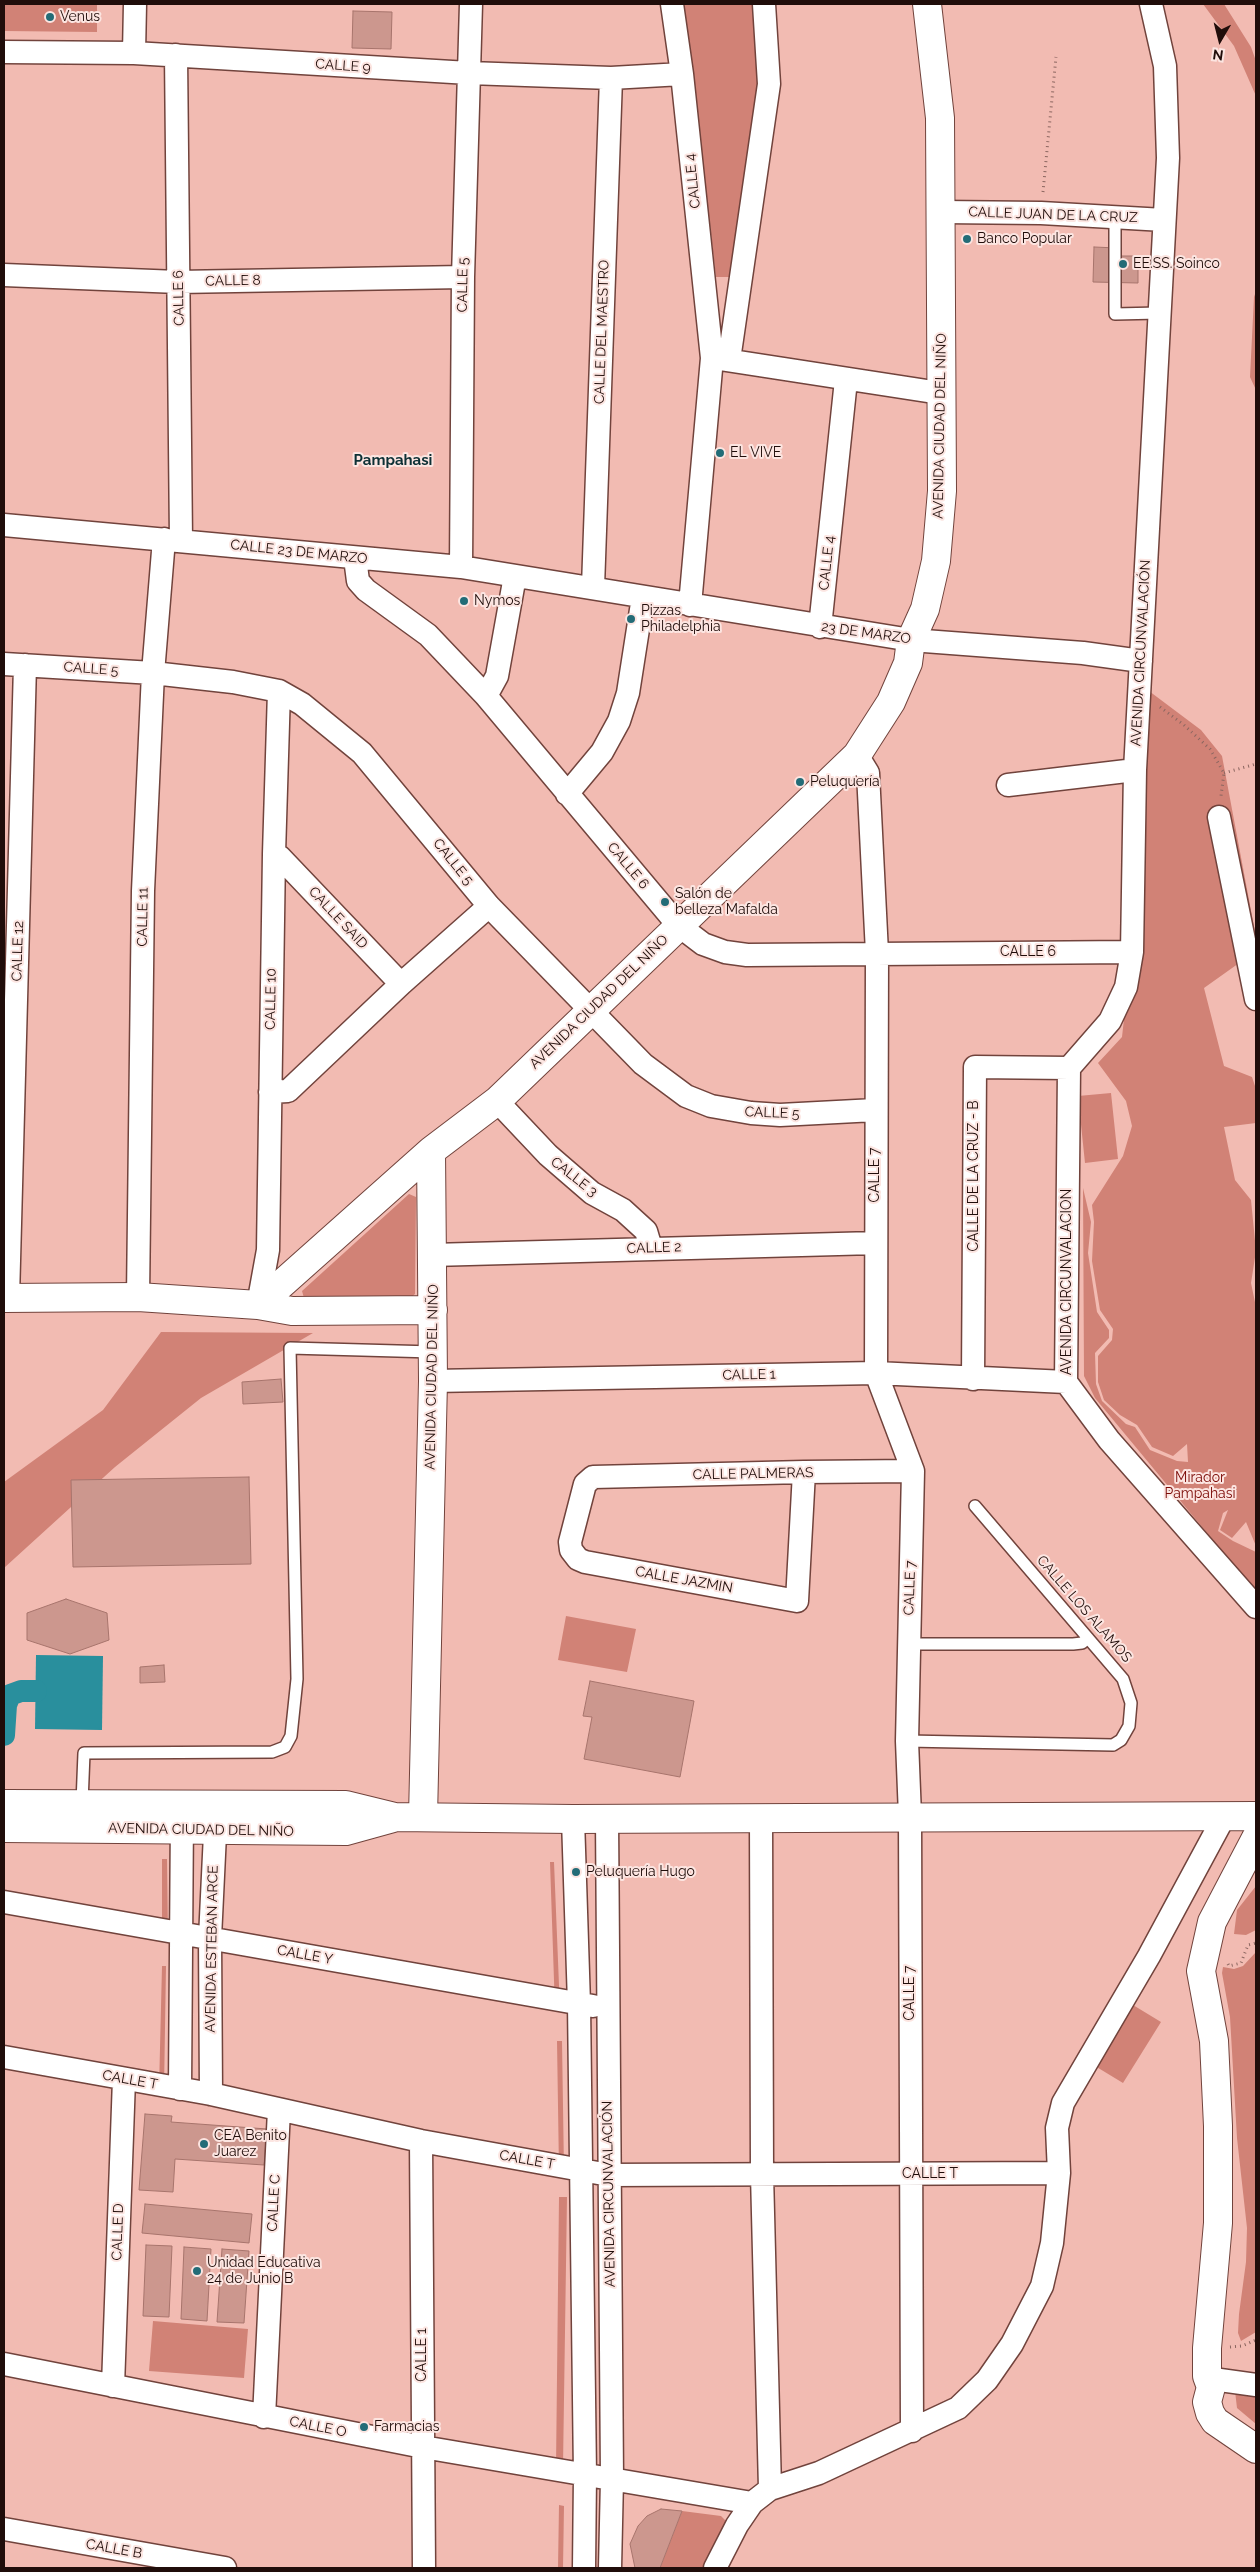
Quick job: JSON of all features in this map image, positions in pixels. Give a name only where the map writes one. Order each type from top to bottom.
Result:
[{"type":"main road","name":"AVENIDA CIUDAD DEL NIÑO","points":[[4,1828],[182,1817],[216,1817],[346,1831],[395,1817],[423,1817],[433,1381],[431,1151],[497,1100],[857,755],[891,702],[908,663],[911,640],[925,609],[936,560],[942,491],[940,118],[927,4]]},
{"type":"main road","points":[[258,1305],[431,1151]]},
{"type":"main road","points":[[6,1298],[138,1296],[258,1305],[292,1311],[433,1310]]},
{"type":"main road","name":"AVENIDA CIUDAD DEL NIÑO","points":[[4,1804],[82,1803],[182,1817]]},
{"type":"main road","points":[[423,1817],[607,1819],[761,1816],[1256,1816]]},
{"type":"main road","points":[[1256,1838],[1212,1922],[1201,1971],[1214,2041],[1218,2126],[1218,2223],[1207,2348],[1206,2376],[1211,2387],[1207,2402],[1210,2413],[1215,2421],[1256,2449]]},
{"type":"street","points":[[134,4],[134,53]]},
{"type":"street","name":"CALLE 5","points":[[461,567],[463,276],[471,4]]},
{"type":"street","name":"CALLE 4","points":[[672,4],[720,359],[690,605]]},
{"type":"street","points":[[764,4],[769,84],[720,359],[846,380],[940,393]]},
{"type":"street","name":"AVENIDA CIRCUNVALACIÓN","points":[[1069,1068],[1110,1020],[1126,987],[1132,952],[1135,770],[1168,158],[1165,66],[1151,4]]},
{"type":"street","name":"CALLE 9","points":[[4,52],[134,53],[469,74],[611,78],[682,74]]},
{"type":"street","name":"CALLE 6","points":[[173,539],[178,282],[176,55]]},
{"type":"street","name":"CALLE DEL MAESTRO","points":[[593,587],[611,78]]},
{"type":"street","name":"CALLE JUAN DE LA CRUZ","points":[[942,212],[1041,213],[1164,220]]},
{"type":"street","name":"CALLE 8","points":[[4,275],[178,282],[463,276]]},
{"type":"street","name":"CALLE 4","points":[[820,627],[846,380]]},
{"type":"street","name":"CALLE 23 DE MARZO","points":[[4,525],[173,539],[461,567],[593,587]]},
{"type":"street","name":"CALLE 11","points":[[138,1296],[143,891],[153,673],[173,539]]},
{"type":"street","name":"CALLE 6","points":[[355,558],[358,581],[366,590],[428,635],[486,696],[678,925],[704,944],[725,952],[746,955],[1132,952]]},
{"type":"street","points":[[486,696],[497,676],[515,576]]},
{"type":"street","name":"23 DE MARZO","points":[[593,587],[820,627],[911,640],[1082,653],[1142,661]]},
{"type":"street","points":[[567,794],[602,752],[618,721],[628,693],[643,597]]},
{"type":"street","name":"CALLE 5","points":[[15,664],[153,673],[233,682],[279,692],[302,704],[362,753],[489,906],[590,1012],[643,1064],[686,1096],[711,1106],[780,1115],[875,1110]]},
{"type":"street","name":"CALLE 12","points":[[6,1298],[15,664]]},
{"type":"street","name":"CALLE 10","points":[[258,1305],[268,1250],[274,854],[279,692]]},
{"type":"street","name":"CALLE 7","points":[[857,755],[868,773],[877,953],[875,1110],[876,1373],[913,1471],[907,1741],[910,1816],[912,2430]]},
{"type":"street","points":[[1008,785],[1135,770]]},
{"type":"street","points":[[1219,817],[1256,999]]},
{"type":"street","name":"CALLE SAID","points":[[274,854],[280,857],[401,984]]},
{"type":"street","points":[[270,1092],[288,1091],[401,984],[489,906]]},
{"type":"street","name":"CALLE DE LA CRUZ - B","points":[[973,1379],[975,1067],[1069,1068]]},
{"type":"street","name":"AVENIDA CIRCUNVALACION","points":[[1069,1068],[1066,1382],[1109,1440],[1256,1607]]},
{"type":"street","name":"CALLE 3","points":[[497,1100],[548,1156],[592,1192],[623,1210],[646,1231],[651,1248]]},
{"type":"street","name":"CALLE 2","points":[[432,1255],[875,1243]]},
{"type":"street","name":"CALLE 1","points":[[433,1381],[876,1373],[1066,1382]]},
{"type":"street","name":"CALLE PALMERAS","points":[[574,1555],[570,1542],[585,1484],[592,1477],[913,1471]]},
{"type":"street","name":"CALLE JAZMIN","points":[[574,1555],[585,1562],[797,1601],[804,1472]]},
{"type":"street","points":[[715,2568],[737,2525],[752,2503],[770,2489],[819,2473],[958,2408],[987,2380],[1030,2312],[1042,2286],[1052,2243],[1058,2173],[1057,2128],[1063,2103],[1149,1956],[1225,1815]]},
{"type":"street","points":[[761,1816],[762,2174],[770,2489]]},
{"type":"street","points":[[180,2090],[182,1817]]},
{"type":"street","name":"AVENIDA ESTEBAN ARCE","points":[[211,2094],[210,1938],[216,1817]]},
{"type":"street","name":"AVENIDA CIRCUNVALACIÓN","points":[[573,1819],[579,2004],[585,2475],[584,2568]]},
{"type":"street","name":"AVENIDA CIRCUNVALACIÓN","points":[[607,1819],[606,2009],[610,2175],[612,2479],[610,2568]]},
{"type":"street","name":"CALLE Y","points":[[4,1902],[606,2009]]},
{"type":"street","name":"CALLE T","points":[[4,2057],[180,2090],[211,2094],[421,2141],[610,2175],[1058,2173]]},
{"type":"street","name":"CALLE D","points":[[113,2386],[124,2079]]},
{"type":"street","name":"CALLE C","points":[[264,2417],[278,2110]]},
{"type":"street","name":"CALLE 1","points":[[421,2141],[424,2568]]},
{"type":"street","name":"CALLE O","points":[[4,2364],[423,2447],[752,2503]]},
{"type":"street","points":[[1211,2387],[1220,2380],[1256,2386]]},
{"type":"street","name":"CALLE B","points":[[4,2529],[123,2559],[225,2568]]},
{"type":"lane","points":[[1115,216],[1115,314],[1159,313]]},
{"type":"lane","points":[[82,1803],[84,1753],[272,1752],[285,1747],[292,1736],[297,1679],[290,1348],[433,1352]]},
{"type":"lane","name":"CALLE LOS ALAMOS","points":[[907,1741],[1113,1745],[1121,1740],[1129,1726],[1131,1703],[1123,1678],[975,1506]]},
{"type":"lane","points":[[908,1644],[1073,1644],[1082,1643],[1088,1638]]},
{"type":"path","points":[[1041,213],[1056,57]]},
{"type":"path","points":[[1155,702],[1184,724],[1210,750],[1224,773],[1256,764]]},
{"type":"green space","name":"Venus","points":[[4,4],[97,4],[97,32],[4,31]]},
{"type":"green space","points":[[684,4],[757,4],[761,95],[735,277],[716,277]]},
{"type":"green space","points":[[1203,4],[1224,4],[1251,47],[1256,61],[1256,96],[1234,46]]},
{"type":"green space","points":[[1256,291],[1256,390],[1250,377],[1254,297]]},
{"type":"green space","name":"Mirador Pampahasi","points":[[1149,691],[1201,730],[1222,756],[1256,937],[1256,951],[1204,988],[1224,1066],[1252,1077],[1256,1089],[1256,1123],[1224,1127],[1235,1180],[1251,1200],[1256,1251],[1251,1283],[1256,1307],[1256,1546],[1246,1522],[1232,1538],[1220,1530],[1228,1510],[1223,1513],[1218,1531],[1256,1552],[1256,1592],[1095,1398],[1084,1376],[1083,1188],[1091,1222],[1088,1253],[1097,1312],[1109,1330],[1109,1338],[1095,1353],[1096,1384],[1102,1401],[1126,1424],[1135,1427],[1150,1450],[1177,1461],[1188,1462],[1187,1444],[1173,1456],[1152,1447],[1137,1425],[1120,1415],[1104,1400],[1098,1382],[1098,1356],[1112,1340],[1113,1329],[1100,1310],[1092,1261],[1094,1222],[1092,1205],[1123,1156],[1132,1126],[1126,1101],[1098,1063],[1122,1037],[1139,883]]},
{"type":"green space","points":[[1111,1093],[1118,1159],[1085,1163],[1078,1096]]},
{"type":"green space","points":[[409,1194],[416,1197],[415,1294],[409,1299],[304,1298],[302,1291]]},
{"type":"green space","points":[[161,1332],[313,1333],[201,1398],[115,1467],[4,1568],[4,1482],[103,1410]]},
{"type":"green space","points":[[566,1616],[636,1629],[627,1672],[558,1660]]},
{"type":"green space","points":[[162,1859],[167,1859],[168,1937],[162,1938]]},
{"type":"green space","points":[[550,1862],[554,1862],[560,2010],[555,2010]]},
{"type":"green space","points":[[1256,1886],[1256,1930],[1246,1935],[1234,1934],[1237,1910]]},
{"type":"green space","points":[[1256,1952],[1256,2332],[1241,2341],[1238,2333],[1239,2314],[1246,2262],[1247,2228],[1237,2138],[1230,2017],[1222,1973],[1223,1967],[1234,1969],[1243,1966]]},
{"type":"green space","points":[[162,1966],[166,1966],[164,2090],[159,2089]]},
{"type":"green space","points":[[1133,2005],[1161,2022],[1123,2083],[1095,2066]]},
{"type":"green space","points":[[557,2041],[562,2041],[564,2171],[559,2171]]},
{"type":"green space","points":[[559,2197],[567,2197],[563,2466],[556,2467]]},
{"type":"green space","points":[[153,2321],[248,2329],[244,2378],[149,2371]]},
{"type":"green space","points":[[1235,2391],[1256,2394],[1256,2424],[1237,2408]]},
{"type":"green space","points":[[559,2505],[564,2506],[563,2568],[558,2568]]},
{"type":"green space","points":[[682,2511],[721,2516],[727,2522],[704,2568],[660,2568]]},
{"type":"water","points":[[36,1655],[103,1656],[102,1730],[35,1729]]},
{"type":"building","points":[[353,11],[392,12],[391,49],[352,48]]},
{"type":"building","points":[[1094,247],[1117,248],[1117,256],[1138,256],[1138,283],[1093,282]]},
{"type":"building","points":[[281,1379],[283,1402],[243,1404],[242,1382]]},
{"type":"building","points":[[249,1477],[251,1564],[73,1567],[71,1480]]},
{"type":"building","points":[[66,1599],[107,1613],[109,1640],[70,1654],[27,1640],[27,1613]]},
{"type":"building","points":[[164,1665],[165,1682],[140,1683],[140,1667]]},
{"type":"building","points":[[590,1681],[694,1701],[680,1777],[584,1759],[592,1717],[583,1716]]},
{"type":"building","name":"CEA Benito Juarez","points":[[145,2114],[172,2116],[171,2122],[267,2129],[264,2165],[175,2159],[173,2192],[139,2190]]},
{"type":"building","points":[[145,2204],[252,2214],[249,2243],[142,2233]]},
{"type":"building","points":[[146,2245],[172,2246],[169,2317],[143,2316]]},
{"type":"building","points":[[184,2247],[211,2249],[207,2321],[181,2319]]},
{"type":"building","points":[[222,2249],[249,2251],[244,2323],[217,2322]]},
{"type":"building","points":[[661,2509],[682,2511],[660,2568],[635,2568],[630,2544],[638,2526],[647,2516]]},
{"type":"waterway","points":[[4,1735],[6,1705],[10,1695],[21,1691],[36,1691]]},
{"type":"place","name":"Venus","points":[[50,17]]},
{"type":"place","name":"Banco Popular","points":[[967,239]]},
{"type":"place","name":"EE.SS. Soinco","points":[[1123,264]]},
{"type":"place","name":"EL VIVE","points":[[720,453]]},
{"type":"place","name":"Nymos","points":[[464,601]]},
{"type":"place","name":"Pizzas Philadelphia","points":[[631,619]]},
{"type":"place","name":"Peluquería","points":[[800,782]]},
{"type":"place","name":"Salón de belleza Mafalda","points":[[665,902]]},
{"type":"place","name":"Peluquería Hugo","points":[[576,1872]]},
{"type":"place","name":"CEA Benito Juarez","points":[[204,2144]]},
{"type":"place","name":"Unidad Educativa 24 de Junio B","points":[[197,2271]]},
{"type":"place","name":"Farmacias","points":[[364,2427]]},
{"type":"district","name":"Pampahasi","points":[[393,460]]}]
